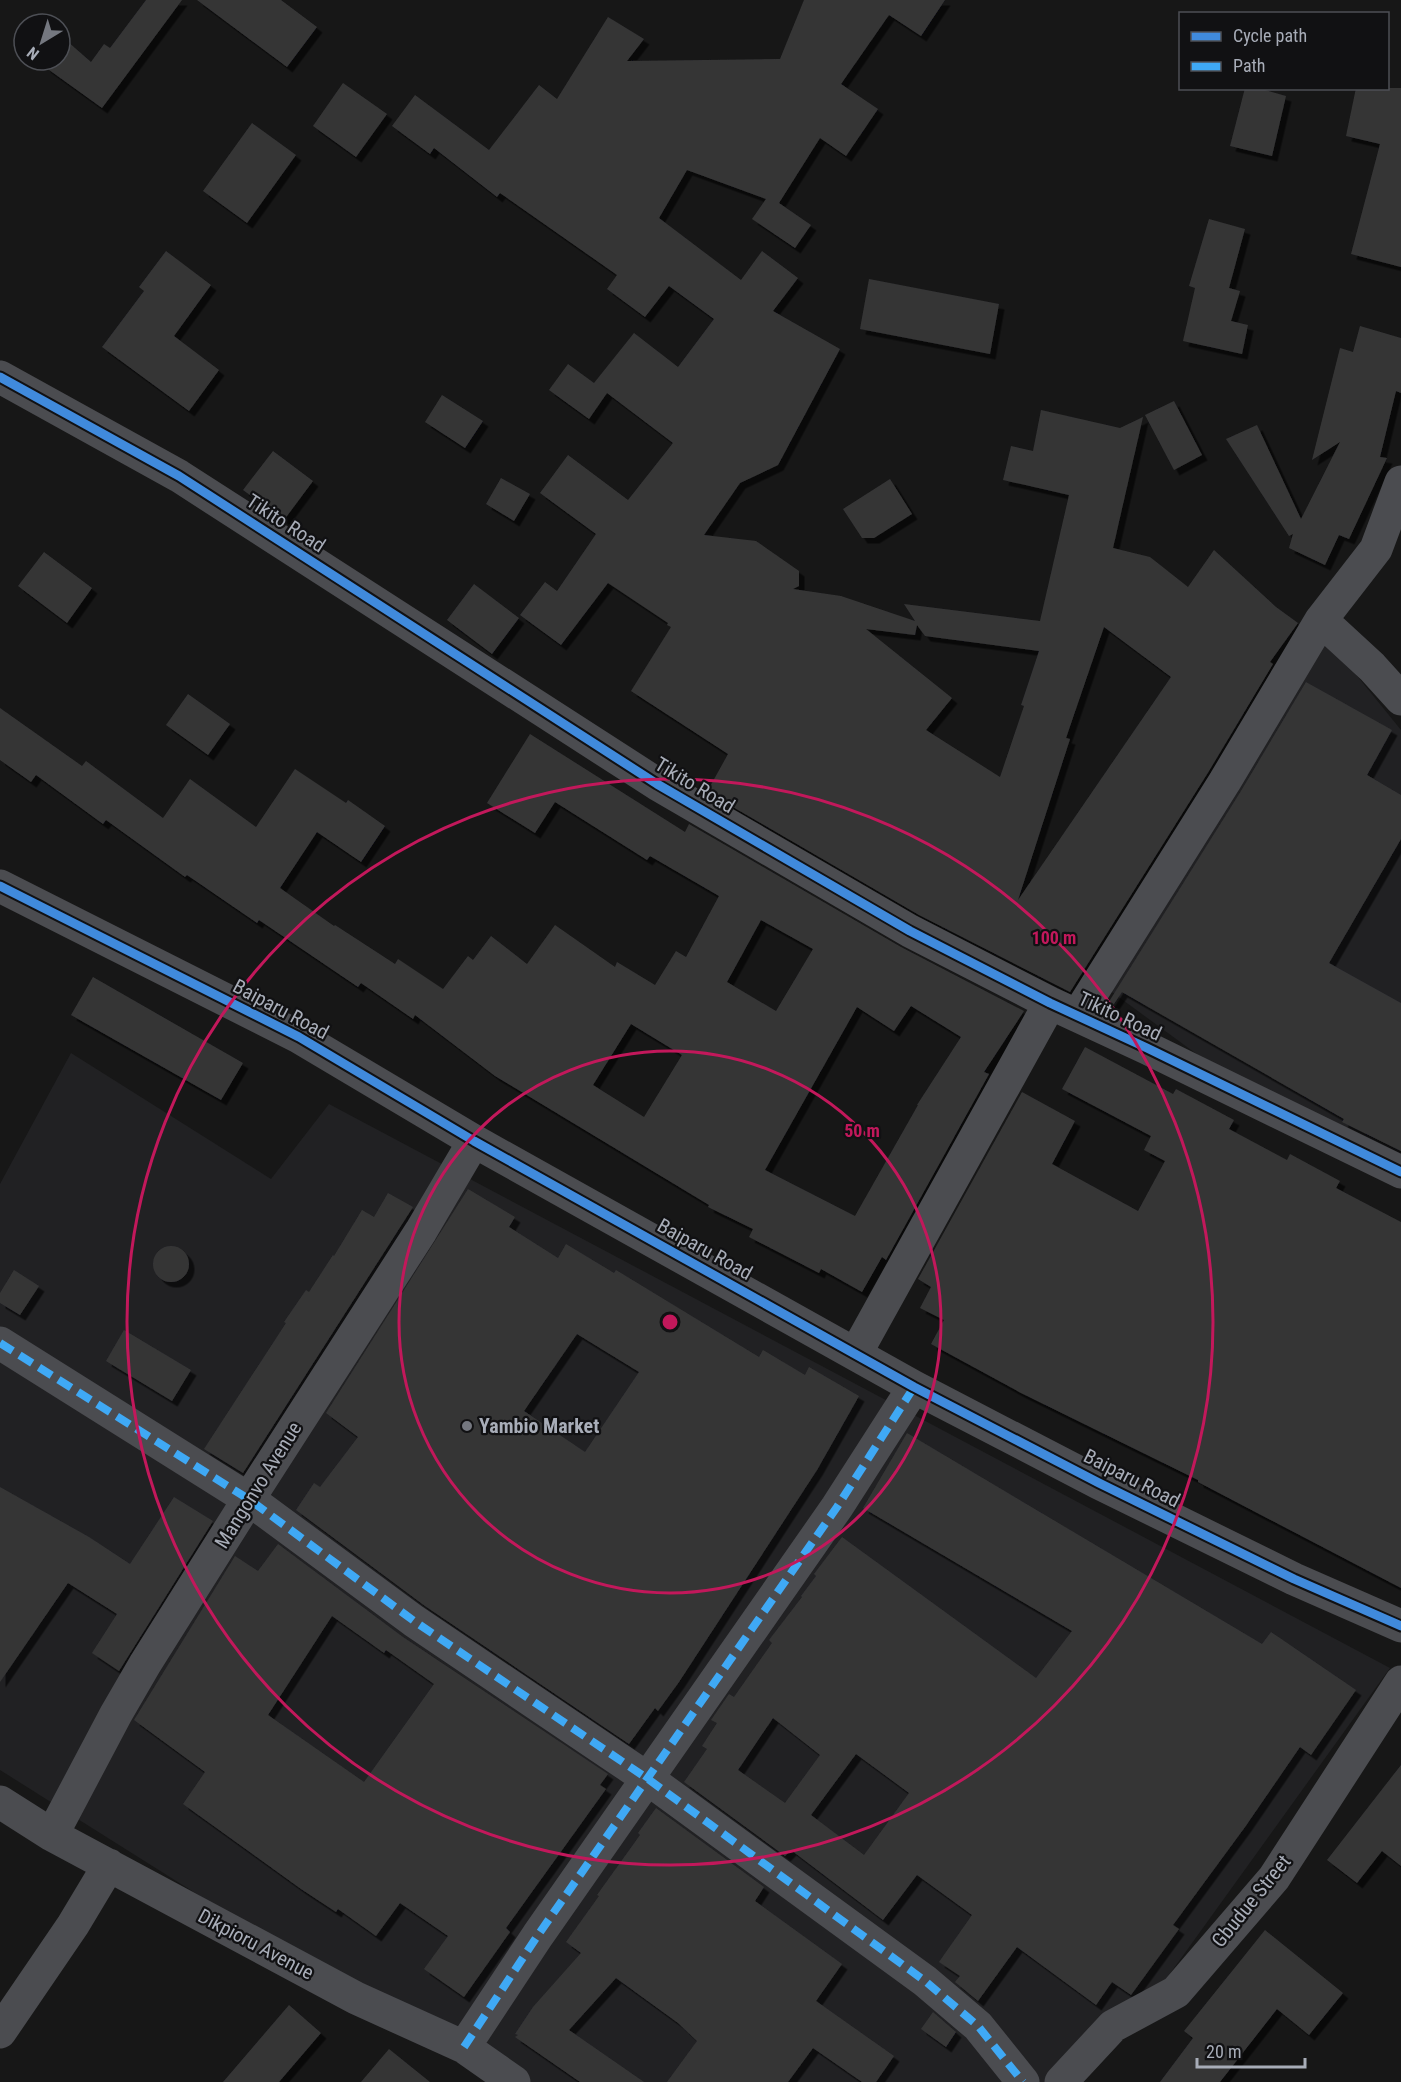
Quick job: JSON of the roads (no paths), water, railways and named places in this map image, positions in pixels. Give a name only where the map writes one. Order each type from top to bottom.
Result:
[{"type":"street","name":"Tikito Road","points":[[0,377],[179,476],[657,784],[910,931],[1064,1009],[1401,1172]]},
{"type":"street","points":[[856,1353],[1064,1009],[1225,782],[1321,620],[1376,549],[1401,482]]},
{"type":"street","points":[[1321,620],[1372,667],[1401,699]]},
{"type":"street","name":"Baiparu Road","points":[[0,886],[299,1037],[474,1141],[914,1387],[1284,1574],[1401,1626]]},
{"type":"street","name":"Mangonvo Avenue","points":[[52,1834],[122,1704],[257,1486],[422,1231],[474,1141]]},
{"type":"street","points":[[0,1343],[250,1500],[414,1621],[648,1779],[925,1981],[978,2026],[1023,2082]]},
{"type":"street","points":[[464,2047],[538,1935],[837,1507],[914,1387]]},
{"type":"street","name":"Gbudue Street","points":[[1061,2082],[1113,2026],[1176,1992],[1274,1878],[1401,1682]]},
{"type":"street","name":"Dikpioru Avenue","points":[[0,1802],[52,1834],[356,1998],[464,2047],[514,2082]]},
{"type":"street","points":[[0,2032],[73,1925],[109,1865]]},
{"type":"place","name":"Yambio Market","points":[[467,1426]]}]
